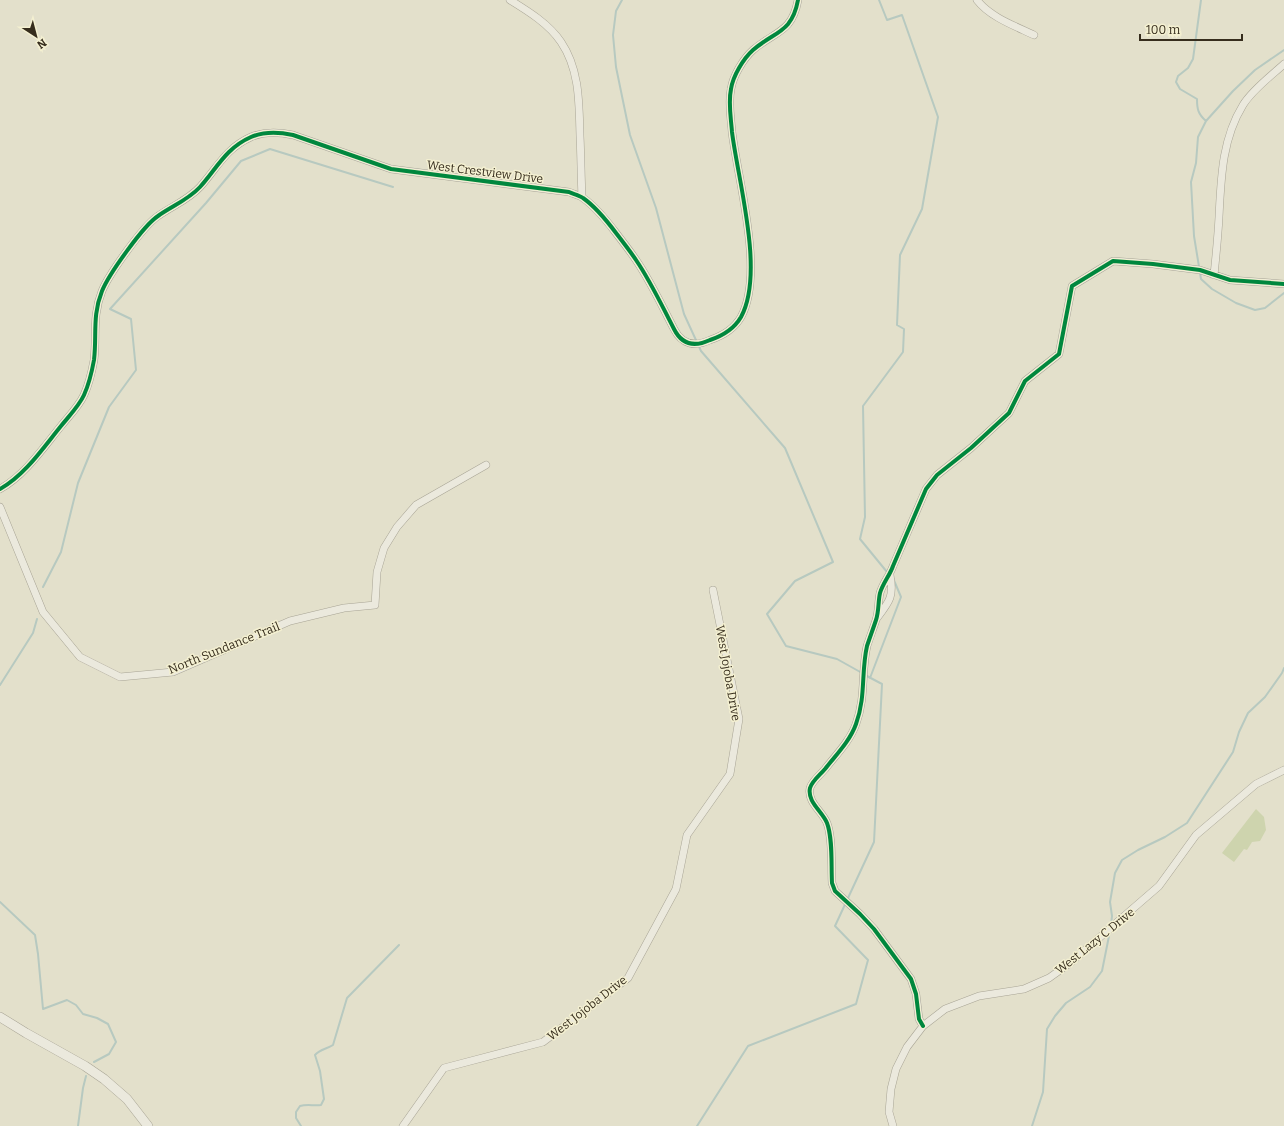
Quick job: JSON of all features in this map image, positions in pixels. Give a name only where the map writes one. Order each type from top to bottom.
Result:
[{"type":"street","points":[[510,0],[528,11],[552,32],[561,42],[569,57],[576,78],[579,96],[582,197]]},
{"type":"street","name":"West Crestview Drive","points":[[0,489],[10,483],[30,463],[84,396],[94,360],[95,312],[102,290],[142,232],[157,217],[186,199],[199,187],[225,155],[252,136],[266,133],[279,132],[293,134],[391,170],[569,192],[582,197],[606,220],[637,260],[677,334],[684,341],[691,344],[703,343],[721,336],[734,327],[748,302],[751,261],[747,220],[732,133],[730,110],[731,89],[736,74],[753,50],[788,25],[795,14],[798,0]]},
{"type":"street","points":[[977,0],[990,12],[1034,35]]},
{"type":"street","points":[[1214,275],[1220,186],[1225,150],[1230,130],[1243,104],[1261,84],[1284,64]]},
{"type":"street","points":[[923,1026],[919,1019],[916,994],[911,979],[874,929],[835,891],[832,883],[829,829],[826,820],[811,800],[810,788],[843,746],[855,726],[862,709],[867,646],[876,619],[880,593],[890,575],[926,489],[937,475],[971,448],[1009,413],[1025,381],[1059,354],[1072,286],[1112,261],[1200,270],[1230,280],[1284,284]]},
{"type":"street","name":"North Sundance Trail","points":[[0,507],[43,612],[80,657],[120,677],[173,672],[290,621],[344,608],[375,605],[376,572],[384,548],[397,527],[416,505],[486,465]]},
{"type":"street","points":[[876,619],[889,600],[892,592],[890,575]]},
{"type":"street","name":"West Jojoba Drive","points":[[403,1126],[444,1068],[543,1042],[628,978],[676,889],[687,835],[730,774],[739,719],[713,590]]},
{"type":"street","name":"West Lazy C Drive","points":[[893,1126],[889,1112],[890,1089],[896,1069],[907,1047],[923,1026],[945,1009],[979,996],[1024,989],[1049,978],[1070,963],[1159,886],[1196,835],[1256,784],[1284,770]]},
{"type":"street","points":[[0,1017],[85,1066],[104,1079],[126,1099],[148,1126]]},
{"type":"green space","points":[[1256,809],[1264,817],[1266,830],[1260,841],[1252,842],[1247,850],[1244,849],[1234,862],[1222,853]]},
{"type":"waterway","points":[[622,0],[616,11],[613,35],[616,67],[630,135],[656,208],[684,314],[701,351],[785,448],[833,562],[795,581],[767,614],[786,646],[837,659],[862,673]]},
{"type":"waterway","points":[[879,0],[887,20],[902,15],[938,117],[922,209],[900,255],[897,325],[904,329],[903,352],[863,406],[865,517],[860,539],[887,572]]},
{"type":"waterway","points":[[1201,0],[1193,59],[1188,68],[1178,76],[1176,82],[1180,89],[1197,99],[1198,111],[1206,121]]},
{"type":"waterway","points":[[1284,50],[1255,70],[1233,91],[1206,121],[1198,137],[1196,163],[1191,182],[1194,236],[1201,279],[1212,289],[1236,303],[1255,310],[1265,308],[1284,293]]},
{"type":"waterway","points":[[43,587],[61,552],[78,483],[109,407],[136,370],[131,319],[110,309],[206,203],[241,161],[270,149],[393,187]]},
{"type":"waterway","points":[[870,678],[901,597],[893,578]]},
{"type":"waterway","points":[[0,685],[33,633],[37,619]]},
{"type":"waterway","points":[[1111,925],[1112,916],[1110,902],[1115,873],[1122,860],[1138,850],[1165,837],[1187,823],[1233,752],[1239,732],[1248,713],[1265,697],[1284,668]]},
{"type":"waterway","points":[[697,1126],[748,1046],[856,1004],[868,960],[835,926],[874,842],[882,684],[865,675]]},
{"type":"waterway","points":[[0,902],[35,935],[43,1009],[67,1000],[76,1005],[83,1014],[97,1018],[108,1024],[116,1042],[109,1054],[94,1062]]},
{"type":"waterway","points":[[1032,1126],[1043,1092],[1047,1029],[1055,1016],[1066,1003],[1090,987],[1102,971],[1110,931]]},
{"type":"waterway","points":[[301,1126],[296,1118],[296,1112],[300,1106],[321,1105],[324,1099],[320,1071],[315,1055],[319,1051],[333,1045],[347,998],[399,945]]},
{"type":"waterway","points":[[78,1126],[86,1076]]},
{"type":"cycle path","points":[[0,489],[26,469],[74,411],[82,399],[89,382],[94,360],[96,317],[99,300],[106,283],[127,251],[152,221],[195,192],[228,153],[242,142],[251,137],[262,134],[277,133],[293,135],[391,169],[569,192],[580,196],[601,214],[631,253],[647,277],[674,329],[681,338],[694,344],[704,342],[723,334],[735,325],[741,317],[748,298],[751,276],[748,226],[730,116],[730,94],[732,84],[739,68],[749,54],[782,30],[792,19],[798,0]]},
{"type":"cycle path","points":[[923,1026],[919,1019],[916,994],[911,979],[874,929],[835,891],[832,883],[829,829],[825,819],[811,798],[810,788],[812,783],[842,748],[856,724],[861,704],[865,656],[877,617],[880,593],[892,569],[926,489],[937,475],[971,448],[1009,413],[1025,381],[1059,354],[1072,286],[1113,261],[1200,270],[1230,280],[1284,284]]}]
